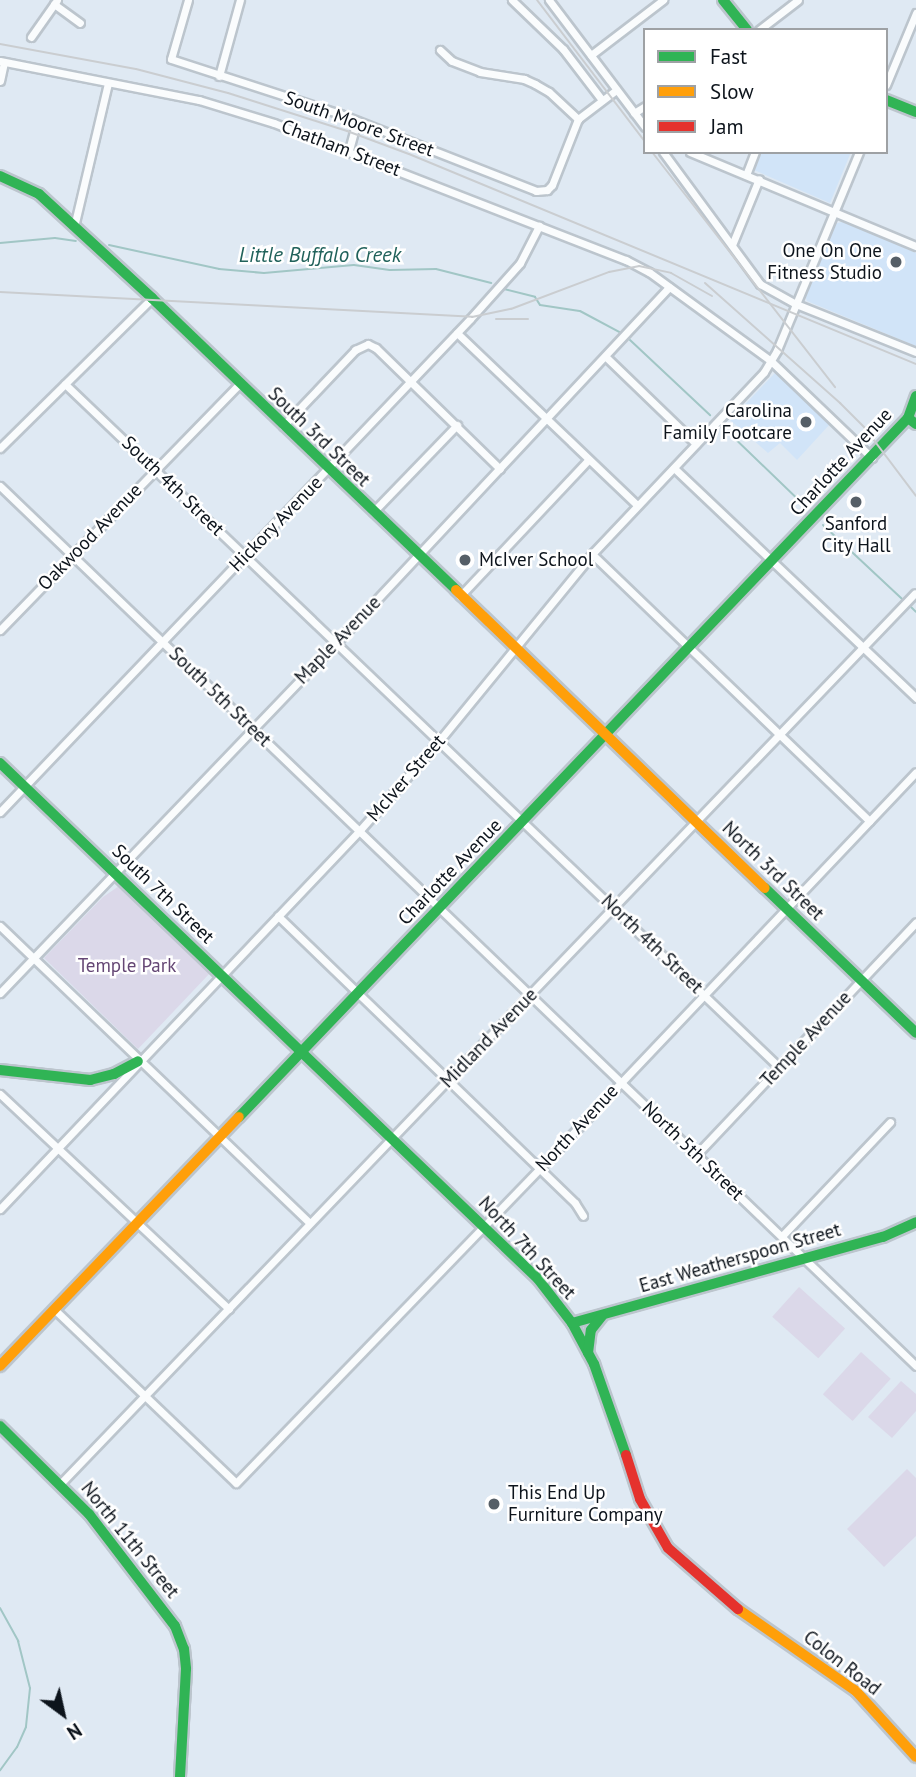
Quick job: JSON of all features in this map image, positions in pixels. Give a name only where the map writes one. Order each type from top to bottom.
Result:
[{"type":"street","name":"South Moore Street","points":[[188,0],[171,59],[357,121],[536,191],[545,191],[552,186],[578,119]]},
{"type":"street","points":[[219,76],[240,2],[228,0]]},
{"type":"street","points":[[512,0],[563,50],[602,100]]},
{"type":"street","points":[[550,0],[643,124]]},
{"type":"street","points":[[591,55],[663,0]]},
{"type":"street","points":[[723,0],[745,28]]},
{"type":"street","points":[[762,28],[798,0]]},
{"type":"street","points":[[32,37],[55,2],[80,23]]},
{"type":"street","points":[[888,81],[916,13]]},
{"type":"street","points":[[440,50],[452,61],[480,72],[524,79],[535,84],[549,92],[578,119],[616,90]]},
{"type":"street","points":[[0,81],[2,61]]},
{"type":"street","name":"Chatham Street","points":[[2,61],[199,100],[274,123],[626,260],[771,361],[873,458]]},
{"type":"street","points":[[74,227],[108,83]]},
{"type":"street","points":[[888,101],[916,112]]},
{"type":"street","points":[[634,113],[643,107]]},
{"type":"street","points":[[349,150],[357,121]]},
{"type":"street","points":[[664,154],[760,285],[796,304],[916,352]]},
{"type":"street","points":[[695,154],[916,246]]},
{"type":"street","points":[[746,175],[754,154]]},
{"type":"street","name":"McIver Street","points":[[0,1209],[360,830],[439,741],[592,554],[748,391],[771,361],[858,154]]},
{"type":"street","name":"South 3rd Street","points":[[0,176],[39,194],[606,735]]},
{"type":"street","points":[[732,245],[759,179]]},
{"type":"street","name":"Hickory Avenue","points":[[0,812],[512,274],[532,243],[539,226]]},
{"type":"street","name":"Maple Avenue","points":[[0,993],[606,357],[667,286]]},
{"type":"street","points":[[0,447],[152,299]]},
{"type":"street","points":[[457,333],[636,505]]},
{"type":"street","points":[[283,426],[355,350],[364,344],[376,348],[499,469]]},
{"type":"street","points":[[606,357],[696,443]]},
{"type":"street","name":"South 4th Street","points":[[65,384],[523,821]]},
{"type":"street","name":"Oakwood Avenue","points":[[0,630],[239,384]]},
{"type":"street","name":"Charlotte Avenue","points":[[0,1366],[137,1226],[771,561],[912,421],[916,396]]},
{"type":"street","points":[[373,512],[457,425]]},
{"type":"street","points":[[460,596],[588,460]]},
{"type":"street","points":[[674,468],[916,698]]},
{"type":"street","name":"South 5th Street","points":[[0,486],[439,908]]},
{"type":"street","points":[[592,554],[869,821]]},
{"type":"street","name":"Midland Avenue","points":[[61,1483],[614,908],[862,645],[915,593]]},
{"type":"street","name":"North 3rd Street","points":[[606,735],[916,1033]]},
{"type":"street","name":"South 7th Street","points":[[0,763],[303,1051]]},
{"type":"street","name":"North Avenue","points":[[145,1397],[236,1483],[916,772]]},
{"type":"street","name":"North 4th Street","points":[[523,821],[779,1067]]},
{"type":"street","name":"North 5th Street","points":[[439,908],[916,1366]]},
{"type":"street","points":[[278,916],[539,1169],[583,1216]]},
{"type":"street","name":"Temple Avenue","points":[[696,1154],[916,922]]},
{"type":"street","points":[[0,926],[310,1223]]},
{"type":"street","name":"North 7th Street","points":[[303,1051],[538,1279],[572,1323],[588,1353],[609,1399],[640,1499],[657,1533],[698,1577],[772,1631]]},
{"type":"street","points":[[0,1070],[90,1080],[114,1074],[138,1061]]},
{"type":"street","points":[[0,1094],[137,1226],[229,1309]]},
{"type":"street","points":[[782,1236],[890,1122]]},
{"type":"street","name":"East Weatherspoon Street","points":[[572,1323],[883,1237],[916,1222]]},
{"type":"street","points":[[55,1310],[145,1397]]},
{"type":"street","points":[[588,1353],[591,1330],[604,1314]]},
{"type":"street","name":"North 11th Street","points":[[0,1426],[61,1483],[89,1514],[175,1626],[184,1649],[180,1777]]},
{"type":"street","name":"Colon Road","points":[[772,1631],[856,1691],[916,1757]]},
{"type":"shaded area","points":[[761,154],[850,154],[830,203],[754,170]]},
{"type":"shaded area","points":[[846,221],[916,253],[916,346],[807,301],[805,295],[834,224]]},
{"type":"shaded area","points":[[775,373],[830,424],[797,460],[780,443],[768,453],[730,420]]},
{"type":"green space","name":"Temple Park","points":[[119,886],[210,973],[138,1049],[44,958],[103,897]]},
{"type":"green space","points":[[799,1287],[845,1328],[818,1358],[772,1317]]},
{"type":"green space","points":[[861,1352],[891,1379],[853,1421],[823,1394]]},
{"type":"green space","points":[[901,1381],[916,1394],[916,1411],[892,1438],[868,1417]]},
{"type":"green space","points":[[907,1469],[916,1478],[916,1536],[884,1567],[847,1529]]},
{"type":"waterway","name":"Little Buffalo Creek","points":[[0,243],[55,238],[76,241]]},
{"type":"waterway","name":"Little Buffalo Creek","points":[[109,245],[219,269],[264,273],[354,265],[390,270],[436,269],[491,283]]},
{"type":"waterway","name":"Little Buffalo Creek","points":[[504,289],[535,297],[540,305],[580,311],[621,333]]},
{"type":"waterway","name":"Little Buffalo Creek","points":[[630,340],[710,415]]},
{"type":"waterway","name":"Little Buffalo Creek","points":[[726,430],[807,508]]},
{"type":"waterway","name":"Little Buffalo Creek","points":[[823,525],[902,599]]},
{"type":"waterway","name":"Little Buffalo Creek","points":[[910,606],[916,612]]},
{"type":"waterway","points":[[0,1608],[18,1641],[30,1688],[26,1727],[17,1747],[0,1770]]},
{"type":"railway","points":[[537,0],[643,139]]},
{"type":"railway","points":[[0,44],[136,69],[228,93],[347,131],[409,154],[916,364]]},
{"type":"railway","points":[[654,154],[835,387]]},
{"type":"railway","points":[[0,292],[472,317],[511,309],[609,272],[639,266],[671,273],[712,296]]},
{"type":"railway","points":[[705,283],[864,427],[916,496]]},
{"type":"railway","points":[[496,319],[528,319]]},
{"type":"traffic: fast","points":[[723,0],[745,28]]},
{"type":"traffic: fast","points":[[888,101],[916,112]]},
{"type":"traffic: fast","points":[[0,176],[39,194],[152,298],[456,590]]},
{"type":"traffic: fast","points":[[916,396],[908,418],[916,424]]},
{"type":"traffic: fast","points":[[239,1117],[908,418]]},
{"type":"traffic: fast","points":[[0,763],[538,1279],[572,1323],[594,1364],[626,1455]]},
{"type":"traffic: fast","points":[[765,888],[916,1033]]},
{"type":"traffic: fast","points":[[0,1070],[90,1080],[114,1074],[138,1061]]},
{"type":"traffic: fast","points":[[572,1323],[883,1237],[916,1222]]},
{"type":"traffic: fast","points":[[588,1353],[591,1330],[602,1316]]},
{"type":"traffic: fast","points":[[0,1426],[89,1514],[175,1626],[184,1649],[186,1669],[180,1777]]},
{"type":"traffic: slow","points":[[456,590],[765,888]]},
{"type":"traffic: slow","points":[[0,1366],[239,1117]]},
{"type":"traffic: slow","points":[[738,1609],[856,1691],[916,1757]]},
{"type":"traffic: jam","points":[[626,1455],[640,1499],[668,1548],[738,1609]]},
{"type":"place","name":"One On One Fitness Studio","points":[[896,262]]},
{"type":"place","name":"Carolina Family Footcare","points":[[806,422]]},
{"type":"place","name":"Sanford City Hall","points":[[856,502]]},
{"type":"place","name":"McIver School","points":[[465,560]]},
{"type":"place","name":"This End Up Furniture Company","points":[[494,1504]]}]
